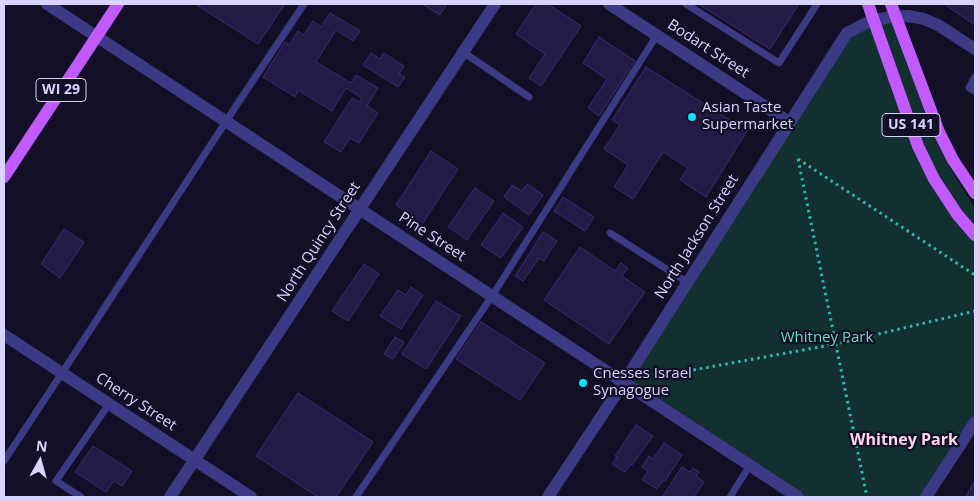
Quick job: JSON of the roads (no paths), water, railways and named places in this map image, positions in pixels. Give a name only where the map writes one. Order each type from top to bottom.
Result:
[{"type":"main road","name":"WI 29","points":[[4,177],[118,4]]},
{"type":"main road","name":"US 141","points":[[868,4],[918,146],[934,179],[957,214],[975,235]]},
{"type":"main road","name":"US 141","points":[[892,12],[939,132],[953,160],[975,192]]},
{"type":"street","name":"Pine Street","points":[[47,4],[798,497]]},
{"type":"street","name":"North Quincy Street","points":[[170,497],[495,4]]},
{"type":"street","name":"Bodart Street","points":[[609,4],[789,122]]},
{"type":"street","name":"North Jackson Street","points":[[548,497],[624,382],[847,33],[892,12],[924,19],[938,25],[975,49]]},
{"type":"street","name":"Cherry Street","points":[[4,335],[251,497]]},
{"type":"street","points":[[926,497],[975,422]]},
{"type":"lane","points":[[4,461],[304,4]]},
{"type":"lane","points":[[686,4],[779,63],[817,4]]},
{"type":"lane","points":[[356,497],[492,296],[657,35]]},
{"type":"lane","points":[[463,52],[529,97]]},
{"type":"lane","points":[[975,77],[969,88],[975,92]]},
{"type":"lane","points":[[610,232],[688,282]]},
{"type":"lane","points":[[81,497],[56,481],[109,404]]},
{"type":"lane","points":[[730,497],[750,465]]},
{"type":"place","name":"Asian Taste Supermarket","points":[[692,117]]},
{"type":"place","name":"Cnesses Israel Synagogue","points":[[583,383]]},
{"type":"district","name":"Whitney Park","points":[[904,440]]}]
